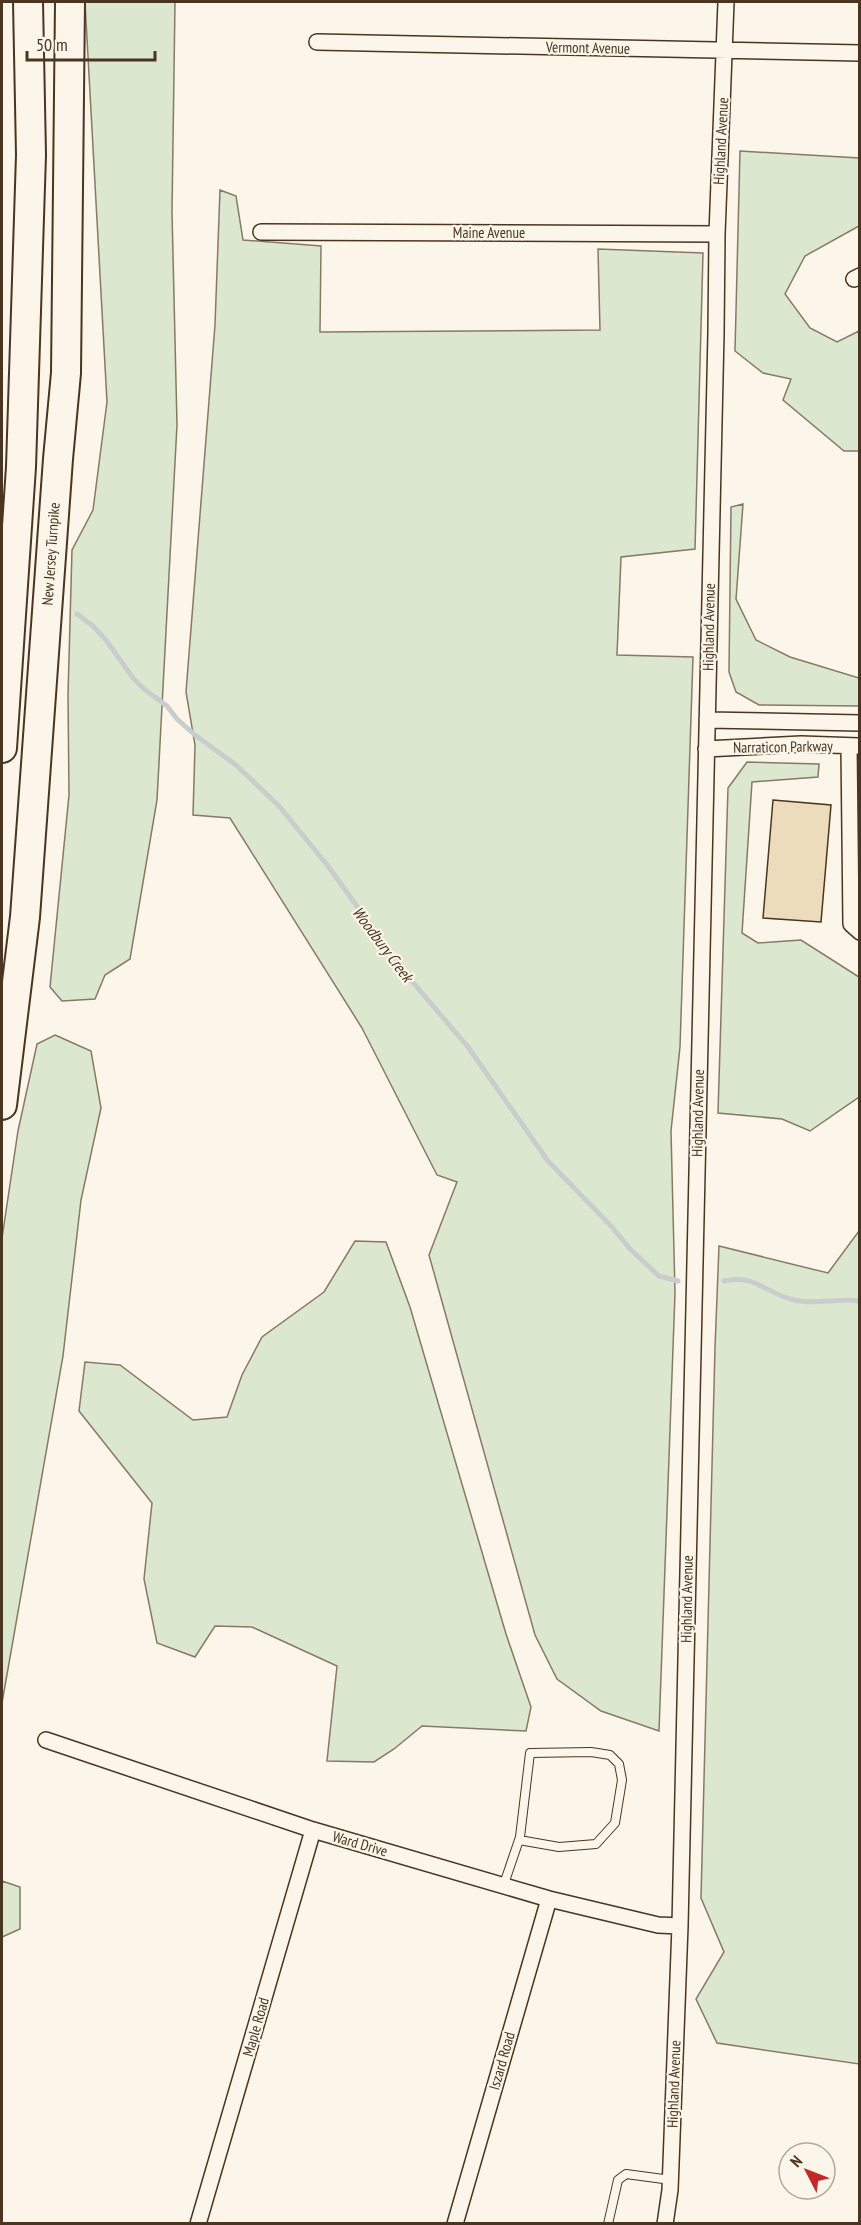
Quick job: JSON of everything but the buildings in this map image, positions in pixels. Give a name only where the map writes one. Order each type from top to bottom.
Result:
[{"type":"highway","points":[[2,748],[22,456],[31,155],[28,2]]},
{"type":"highway","name":"New Jersey Turnpike","points":[[2,1105],[26,917],[66,373],[70,2]]},
{"type":"street","name":"Highland Avenue","points":[[665,2223],[671,2180],[680,1926],[717,234],[726,2]]},
{"type":"street","name":"Vermont Avenue","points":[[317,42],[860,54]]},
{"type":"street","name":"Maine Avenue","points":[[261,232],[717,234]]},
{"type":"street","name":"Narraticon Parkway","points":[[706,720],[860,723]]},
{"type":"street","name":"Narraticon Parkway","points":[[706,750],[801,744],[854,746]]},
{"type":"street","points":[[854,746],[856,884],[851,924],[860,932]]},
{"type":"street","name":"Ward Drive","points":[[46,1740],[313,1830],[549,1899],[658,1925],[680,1926]]},
{"type":"street","name":"Maple Road","points":[[198,2223],[313,1830]]},
{"type":"street","name":"Iszard Road","points":[[455,2223],[549,1899]]},
{"type":"lane","points":[[504,1884],[519,1840],[530,1753],[591,1752],[610,1755],[619,1764],[622,1780],[615,1823],[596,1844],[559,1847],[519,1840]]},
{"type":"lane","points":[[608,2223],[618,2180],[626,2174],[671,2180]]},
{"type":"green space","points":[[85,2],[175,2],[172,212],[177,425],[157,800],[130,959],[105,975],[95,999],[62,1001],[50,987],[69,795],[68,695],[72,550],[93,510],[107,402]]},
{"type":"green space","points":[[740,151],[859,158],[859,226],[805,256],[785,294],[810,328],[837,342],[859,331],[859,451],[844,451],[783,400],[791,379],[763,373],[735,351]]},
{"type":"green space","points":[[220,190],[236,196],[243,240],[321,246],[320,332],[600,330],[598,249],[703,253],[695,549],[621,557],[617,655],[693,657],[680,1047],[671,1131],[675,1293],[659,1731],[601,1711],[557,1679],[535,1635],[429,1255],[457,1182],[437,1175],[362,1028],[230,818],[193,815],[195,745],[186,692],[215,325]]},
{"type":"green space","points":[[743,504],[736,599],[756,640],[790,657],[859,678],[859,706],[759,705],[736,692],[729,672],[731,507]]},
{"type":"green space","points":[[747,762],[819,764],[818,777],[752,782],[742,933],[758,943],[801,940],[859,977],[859,1097],[810,1131],[782,1119],[718,1113],[728,788]]},
{"type":"green space","points":[[55,1035],[91,1051],[101,1108],[81,1200],[63,1356],[2,1703],[2,1238],[18,1131],[37,1044]]},
{"type":"green space","points":[[859,1231],[859,2064],[717,2043],[696,1999],[724,1952],[701,1898],[719,1246],[828,1273]]},
{"type":"green space","points":[[355,1241],[386,1242],[410,1307],[506,1634],[531,1707],[526,1731],[422,1726],[374,1762],[327,1761],[337,1666],[252,1627],[215,1626],[195,1657],[157,1643],[144,1579],[152,1503],[79,1411],[85,1362],[120,1365],[193,1420],[227,1417],[242,1375],[262,1337],[324,1292]]},
{"type":"green space","points":[[2,1881],[20,1887],[20,1929],[2,1937]]},
{"type":"waterway","name":"Woodbury Creek","points":[[77,614],[106,640],[133,678],[144,689],[167,706],[177,719],[195,735],[236,765],[279,806],[328,866],[405,973],[468,1047],[548,1161],[612,1227],[630,1249],[659,1276],[678,1281]]},
{"type":"waterway","name":"Woodbury Creek","points":[[724,1281],[752,1282],[794,1300],[860,1301]]}]
